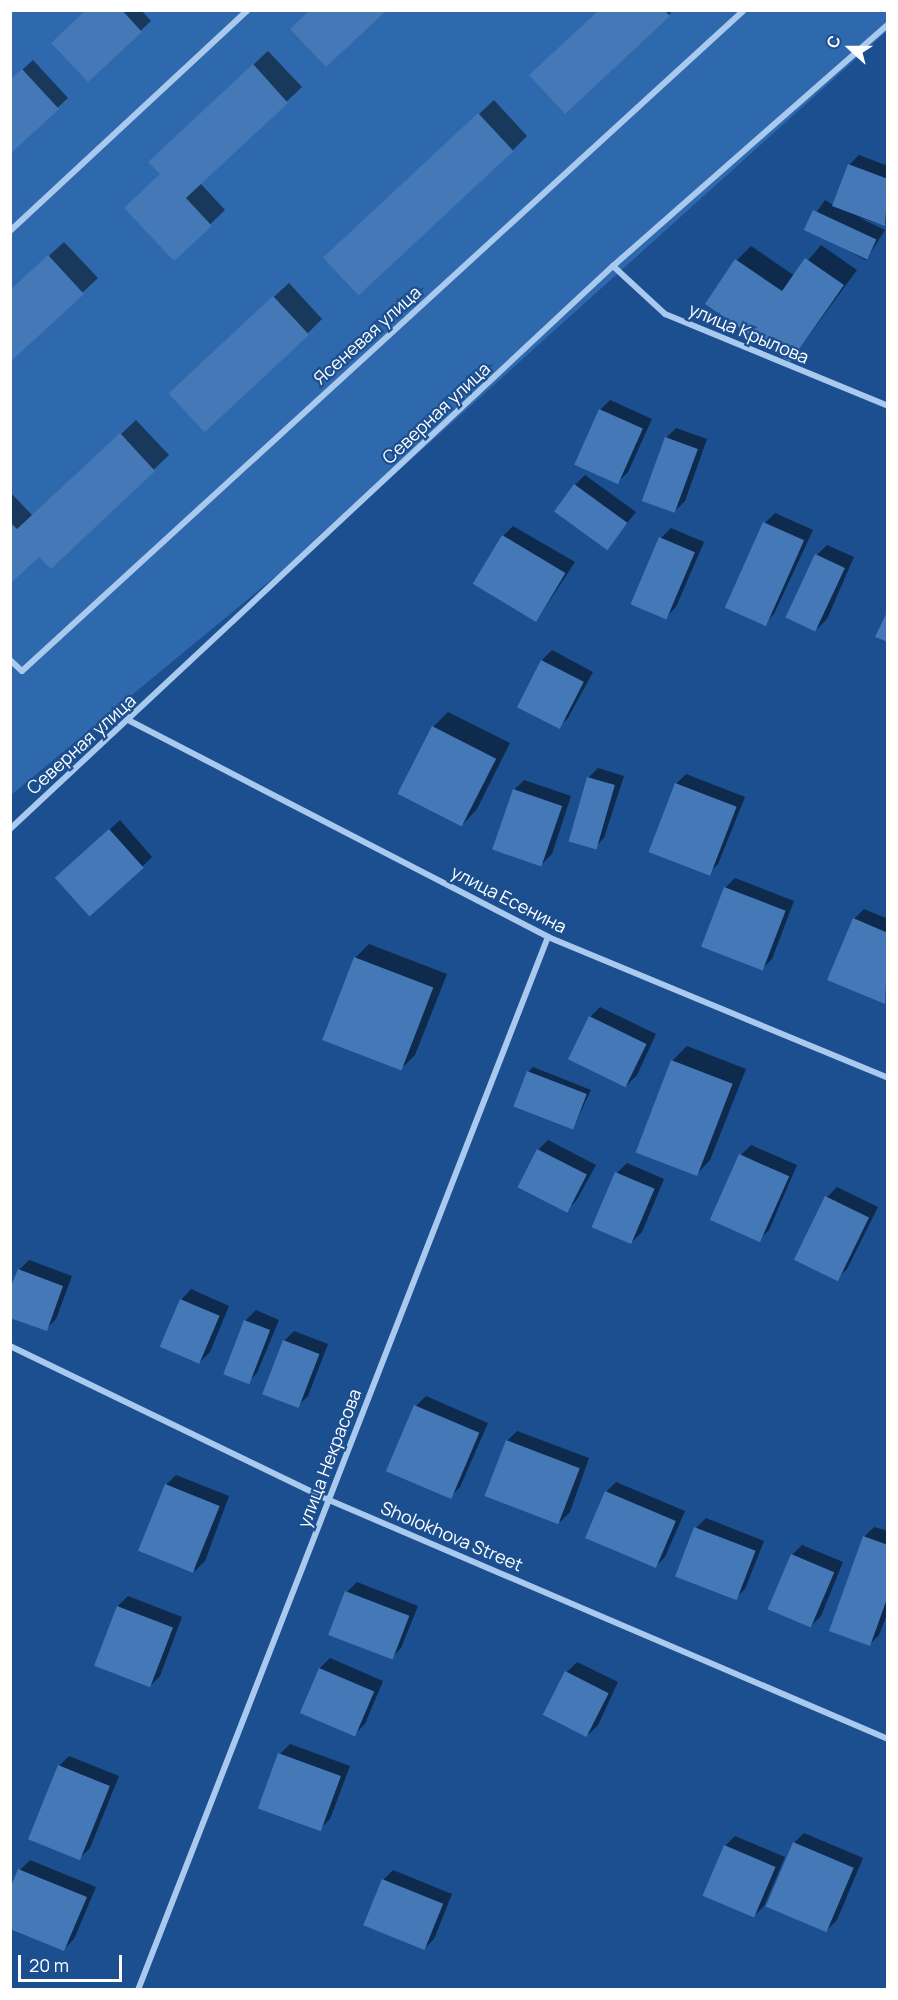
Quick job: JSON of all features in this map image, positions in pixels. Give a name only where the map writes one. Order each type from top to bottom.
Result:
[{"type":"street","points":[[10,231],[248,10]]},
{"type":"street","name":"Ясеневая улица","points":[[10,660],[22,671],[744,10]]},
{"type":"street","name":"Северная улица","points":[[10,829],[130,721],[613,266],[888,24]]},
{"type":"street","name":"улица Крылова","points":[[613,266],[665,314],[888,406]]},
{"type":"street","name":"улица Есенина","points":[[130,721],[548,937],[888,1078]]},
{"type":"street","name":"улица Некрасова","points":[[138,1989],[548,937]]},
{"type":"street","name":"Sholokhova Street","points":[[10,1346],[328,1500],[888,1738]]},
{"type":"shaded area","points":[[11,11],[887,11],[887,31],[345,519],[11,795]]},
{"type":"building","points":[[86,10],[122,10],[142,32],[88,82],[51,43]]},
{"type":"building","points":[[310,10],[387,10],[326,67],[290,29]]},
{"type":"building","points":[[599,10],[664,10],[670,16],[565,114],[529,75]]},
{"type":"building","points":[[253,64],[288,103],[186,198],[212,226],[174,261],[124,208],[160,174],[148,162]]},
{"type":"building","points":[[22,69],[59,109],[10,154],[10,80]]},
{"type":"building","points":[[478,113],[513,151],[358,296],[323,258]]},
{"type":"building","points":[[848,164],[888,179],[885,226],[832,206]]},
{"type":"building","points":[[813,210],[876,240],[867,260],[804,230]]},
{"type":"building","points":[[48,255],[84,294],[10,362],[10,290]]},
{"type":"building","points":[[805,258],[844,285],[790,362],[705,304],[735,259],[782,291]]},
{"type":"building","points":[[273,296],[309,335],[205,432],[168,394]]},
{"type":"building","points":[[599,409],[643,429],[618,484],[574,465]]},
{"type":"building","points":[[120,433],[155,471],[51,569],[39,557],[10,584],[10,522],[17,529]]},
{"type":"building","points":[[665,437],[698,449],[675,513],[642,501]]},
{"type":"building","points":[[574,484],[627,523],[607,550],[554,512]]},
{"type":"building","points":[[763,522],[804,540],[766,626],[725,608]]},
{"type":"building","points":[[502,535],[565,573],[536,622],[473,584]]},
{"type":"building","points":[[659,537],[695,552],[666,619],[630,604]]},
{"type":"building","points":[[815,554],[845,568],[815,631],[785,617]]},
{"type":"building","points":[[888,610],[888,642],[875,637]]},
{"type":"building","points":[[541,660],[584,682],[560,729],[517,707]]},
{"type":"building","points":[[432,726],[496,759],[462,826],[397,794]]},
{"type":"building","points":[[587,777],[615,785],[596,849],[569,841]]},
{"type":"building","points":[[675,783],[737,807],[710,876],[648,852]]},
{"type":"building","points":[[513,789],[562,806],[541,866],[492,850]]},
{"type":"building","points":[[109,829],[144,868],[90,916],[55,878]]},
{"type":"building","points":[[724,887],[786,911],[763,970],[701,947]]},
{"type":"building","points":[[853,918],[888,933],[885,1004],[827,980]]},
{"type":"building","points":[[354,957],[433,987],[401,1071],[322,1040]]},
{"type":"building","points":[[589,1016],[647,1044],[625,1087],[568,1059]]},
{"type":"building","points":[[671,1060],[733,1084],[697,1176],[636,1152]]},
{"type":"building","points":[[527,1071],[587,1094],[573,1129],[513,1106]]},
{"type":"building","points":[[537,1149],[587,1174],[567,1213],[517,1187]]},
{"type":"building","points":[[739,1154],[789,1176],[760,1242],[710,1220]]},
{"type":"building","points":[[615,1172],[655,1189],[631,1244],[592,1227]]},
{"type":"building","points":[[825,1196],[869,1217],[838,1281],[794,1260]]},
{"type":"building","points":[[18,1269],[63,1286],[47,1331],[10,1318],[10,1289]]},
{"type":"building","points":[[180,1299],[220,1316],[199,1364],[160,1347]]},
{"type":"building","points":[[244,1320],[270,1330],[249,1384],[223,1374]]},
{"type":"building","points":[[283,1340],[319,1354],[299,1408],[262,1394]]},
{"type":"building","points":[[414,1405],[479,1433],[451,1499],[386,1471]]},
{"type":"building","points":[[506,1440],[580,1468],[558,1524],[484,1496]]},
{"type":"building","points":[[165,1484],[220,1506],[193,1573],[138,1551]]},
{"type":"building","points":[[605,1491],[676,1521],[656,1568],[585,1538]]},
{"type":"building","points":[[694,1527],[756,1551],[737,1600],[675,1576]]},
{"type":"building","points":[[863,1536],[888,1545],[888,1596],[870,1646],[829,1631]]},
{"type":"building","points":[[791,1554],[834,1572],[811,1628],[768,1609]]},
{"type":"building","points":[[345,1591],[409,1616],[393,1660],[328,1635]]},
{"type":"building","points":[[117,1606],[173,1628],[150,1687],[94,1666]]},
{"type":"building","points":[[319,1668],[374,1691],[355,1737],[300,1713]]},
{"type":"building","points":[[565,1671],[609,1693],[586,1737],[543,1715]]},
{"type":"building","points":[[278,1753],[341,1776],[321,1831],[258,1808]]},
{"type":"building","points":[[58,1765],[110,1786],[80,1860],[28,1839]]},
{"type":"building","points":[[793,1842],[854,1868],[826,1932],[766,1906]]},
{"type":"building","points":[[724,1845],[776,1867],[754,1918],[703,1896]]},
{"type":"building","points":[[18,1869],[87,1897],[64,1951],[10,1929],[10,1889]]},
{"type":"building","points":[[382,1879],[443,1904],[424,1950],[363,1925]]}]
